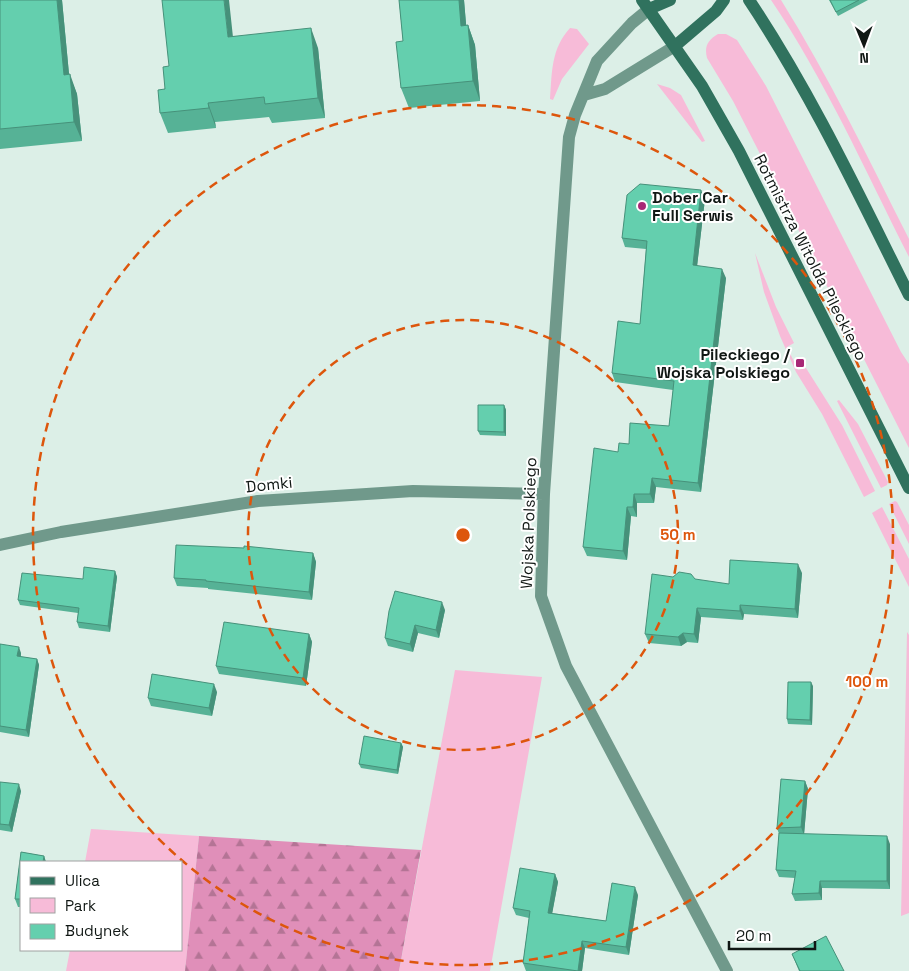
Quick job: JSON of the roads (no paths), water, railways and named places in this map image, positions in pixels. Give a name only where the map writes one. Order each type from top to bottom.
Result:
[{"type":"main road","name":"Wojska Polskiego","points":[[645,4],[670,0]]},
{"type":"main road","points":[[645,4],[675,46],[716,11],[724,0]]},
{"type":"main road","points":[[748,0],[774,38],[797,78],[909,295]]},
{"type":"main road","name":"Rotmistrza Witolda Pileckiego","points":[[675,46],[702,86],[740,151],[909,488]]},
{"type":"street","name":"Wojska Polskiego","points":[[645,4],[632,23],[597,61],[575,115],[569,137],[544,494],[541,596],[566,666],[727,971]]},
{"type":"street","points":[[584,95],[605,89],[675,46]]},
{"type":"street","name":"Domki","points":[[0,545],[61,532],[258,501],[413,492],[544,494]]},
{"type":"place","name":"Dober Car Full Serwis","points":[[642,206]]},
{"type":"place","name":"Pileckiego / Wojska Polskiego","points":[[800,363]]}]
